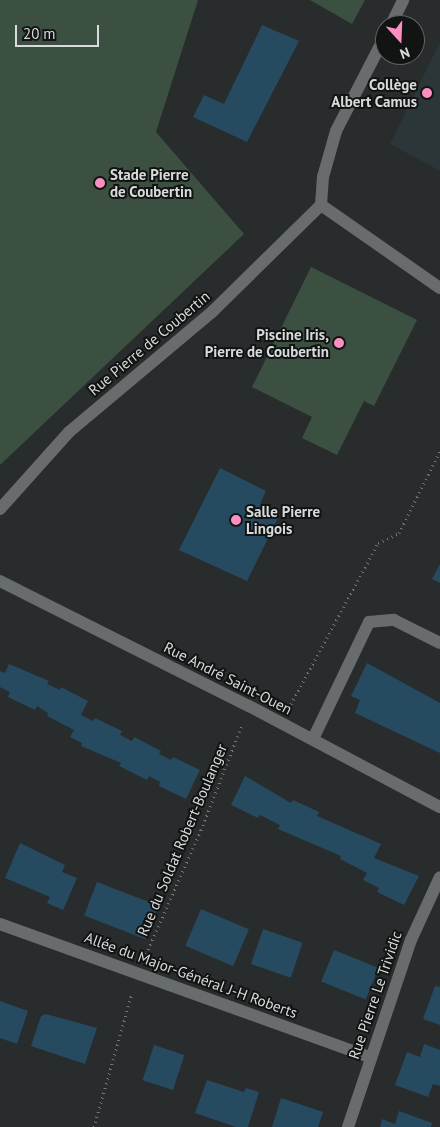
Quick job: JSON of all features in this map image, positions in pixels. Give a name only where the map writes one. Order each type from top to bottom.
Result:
[{"type":"street","points":[[396,15],[404,0]]},
{"type":"street","points":[[375,55],[336,131],[324,177],[321,204],[440,288]]},
{"type":"street","name":"Rue Pierre de Coubertin","points":[[0,509],[69,432],[213,311],[321,204]]},
{"type":"street","name":"Rue André Saint-Ouen","points":[[0,581],[281,722],[440,807]]},
{"type":"street","points":[[313,739],[369,622],[394,620],[440,643]]},
{"type":"street","name":"Rue Pierre Le Trividic","points":[[348,1127],[410,940],[440,878]]},
{"type":"street","name":"Allée du Major-Général J-H Roberts","points":[[0,924],[370,1057]]},
{"type":"path","points":[[281,722],[378,543],[399,533],[440,450]]},
{"type":"path","name":"Rue du Soldat Robert-Boulanger","points":[[94,1127],[138,973],[201,830],[249,706]]},
{"type":"shaded area","name":"Collège Albert Camus","points":[[440,42],[440,171],[390,144]]},
{"type":"green space","name":"Stade Pierre de Coubertin","points":[[0,0],[198,0],[156,132],[244,234],[0,465]]},
{"type":"green space","points":[[310,0],[365,0],[352,24]]},
{"type":"green space","name":"Piscine Iris, Pierre de Coubertin","points":[[311,267],[417,320],[374,406],[364,401],[337,455],[302,438],[312,417],[252,387]]},
{"type":"building","points":[[262,25],[299,41],[247,142],[193,117],[204,95],[224,104]]},
{"type":"building","name":"Salle Pierre Lingois","points":[[220,468],[266,491],[260,504],[280,514],[247,581],[179,550]]},
{"type":"building","points":[[440,564],[440,583],[432,579]]},
{"type":"building","points":[[367,663],[440,703],[440,753],[355,713],[360,700],[351,696]]},
{"type":"building","points":[[9,664],[49,681],[47,684],[60,690],[61,687],[88,701],[81,715],[93,721],[95,718],[122,731],[120,735],[132,741],[134,737],[161,751],[159,754],[171,760],[173,757],[200,770],[186,799],[159,786],[160,782],[149,776],[147,780],[119,766],[121,763],[81,746],[82,743],[70,737],[74,730],[47,716],[48,713],[37,706],[35,710],[8,697],[10,692],[0,687],[0,671],[5,673]]},
{"type":"building","points":[[245,776],[291,803],[293,800],[319,812],[317,816],[381,844],[374,858],[419,876],[404,905],[377,892],[379,888],[363,880],[367,873],[340,859],[341,856],[278,829],[280,825],[260,815],[258,818],[231,805]]},
{"type":"building","points":[[20,843],[65,865],[62,872],[77,878],[63,910],[47,903],[50,897],[5,878]]},
{"type":"building","points":[[97,882],[159,906],[146,939],[84,916]]},
{"type":"building","points":[[201,909],[249,929],[233,966],[185,946]]},
{"type":"building","points":[[263,929],[303,943],[291,978],[251,964]]},
{"type":"building","points":[[334,950],[379,968],[366,1000],[321,982]]},
{"type":"building","points":[[435,986],[440,987],[440,1025],[423,1019]]},
{"type":"building","points":[[0,1001],[28,1011],[17,1044],[0,1038]]},
{"type":"building","points":[[46,1014],[97,1028],[85,1064],[31,1046],[41,1016]]},
{"type":"building","points":[[424,1044],[440,1050],[440,1086],[433,1084],[428,1097],[395,1085],[407,1052],[420,1057]]},
{"type":"building","points":[[154,1045],[184,1055],[173,1090],[143,1080]]},
{"type":"building","points":[[207,1080],[244,1092],[246,1088],[259,1092],[248,1127],[236,1127],[195,1113]]},
{"type":"building","points":[[281,1098],[323,1112],[318,1127],[272,1127]]},
{"type":"building","points":[[399,1111],[432,1123],[431,1127],[380,1127],[382,1119],[395,1124]]},
{"type":"place","name":"Collège Albert Camus","points":[[427,93]]},
{"type":"place","name":"Stade Pierre de Coubertin","points":[[100,183]]},
{"type":"place","name":"Piscine Iris, Pierre de Coubertin","points":[[339,343]]},
{"type":"place","name":"Salle Pierre Lingois","points":[[236,520]]}]
